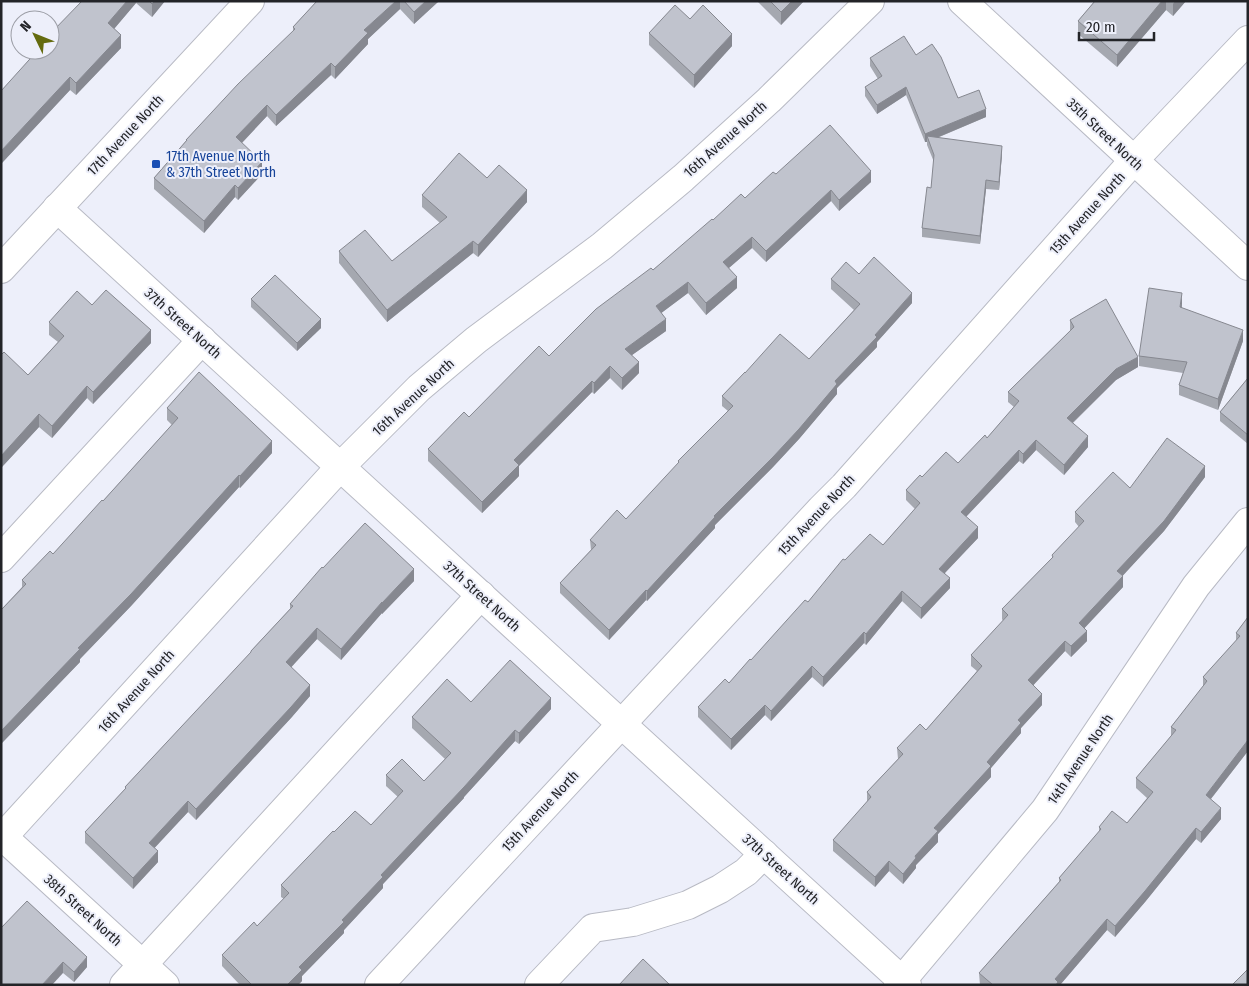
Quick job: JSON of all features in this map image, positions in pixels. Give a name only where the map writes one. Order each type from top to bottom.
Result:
[{"type":"street","name":"17th Avenue North","points":[[1,269],[250,1]]},
{"type":"street","name":"16th Avenue North","points":[[2,837],[340,466],[419,388],[469,346],[602,246],[683,178],[770,100],[870,1]]},
{"type":"street","name":"35th Street North","points":[[962,1],[1248,266]]},
{"type":"street","name":"15th Avenue North","points":[[379,985],[621,723],[844,486],[1134,160],[1248,40]]},
{"type":"street","name":"37th Street North","points":[[57,208],[903,983]]},
{"type":"street","points":[[1,558],[202,340]]},
{"type":"street","name":"14th Avenue North","points":[[903,983],[1045,810],[1196,586],[1248,522]]},
{"type":"street","points":[[124,985],[481,595]]},
{"type":"street","name":"38th Street North","points":[[2,837],[165,985]]},
{"type":"street","points":[[539,985],[593,928],[633,922],[688,905],[746,872],[764,854]]},
{"type":"building","points":[[82,1],[127,1],[108,23],[121,35],[76,83],[70,77],[1,151],[1,91],[29,60],[60,60],[60,24]]},
{"type":"building","points":[[317,1],[396,1],[364,30],[368,33],[335,67],[331,63],[276,115],[267,105],[236,137],[262,162],[238,188],[235,185],[204,221],[154,178],[238,84],[295,29],[293,27]]},
{"type":"building","points":[[404,1],[426,1],[414,12]]},
{"type":"building","points":[[770,1],[792,1],[781,12]]},
{"type":"building","points":[[1095,1],[1162,1],[1117,55],[1078,21]]},
{"type":"building","points":[[675,5],[690,19],[703,5],[732,34],[694,75],[649,33]]},
{"type":"building","points":[[904,36],[916,55],[932,44],[941,57],[958,98],[979,90],[986,109],[925,134],[906,87],[877,105],[865,87],[882,76],[870,58]]},
{"type":"building","points":[[830,125],[871,171],[839,200],[831,190],[766,251],[752,237],[723,262],[737,277],[706,303],[688,282],[656,306],[666,319],[625,349],[639,362],[622,378],[610,366],[594,383],[592,381],[514,460],[519,465],[482,502],[428,449],[464,412],[469,417],[539,346],[549,356],[596,309],[651,268],[653,270],[741,194],[745,198],[773,172],[776,174]]},
{"type":"building","points":[[927,136],[1002,146],[999,182],[986,180],[980,236],[922,228],[927,187],[931,188],[934,155]]},
{"type":"building","points":[[459,153],[487,178],[499,165],[527,190],[478,245],[473,241],[387,310],[339,251],[365,230],[392,261],[447,217],[422,195]]},
{"type":"building","points":[[874,257],[912,293],[875,335],[877,337],[835,381],[837,384],[799,429],[714,516],[647,591],[609,630],[560,583],[596,545],[590,540],[617,510],[626,519],[678,461],[733,406],[722,396],[780,334],[809,359],[860,304],[831,279],[846,262],[859,274]]},
{"type":"building","points":[[275,275],[321,319],[297,343],[251,299]]},
{"type":"building","points":[[1149,288],[1182,293],[1180,307],[1243,330],[1218,399],[1179,385],[1187,362],[1139,356]]},
{"type":"building","points":[[106,290],[151,330],[93,392],[87,386],[52,426],[39,414],[1,456],[1,355],[4,352],[28,375],[64,336],[49,322],[77,291],[92,305]]},
{"type":"building","points":[[1106,299],[1138,357],[1116,369],[1067,418],[1088,436],[1064,465],[1036,440],[1023,454],[1019,450],[961,512],[978,527],[939,569],[950,578],[921,608],[902,591],[866,634],[864,632],[823,677],[812,666],[771,711],[765,705],[731,739],[698,707],[725,679],[729,683],[805,600],[808,602],[843,559],[845,560],[870,534],[883,545],[920,503],[906,490],[920,475],[922,477],[946,452],[958,463],[985,435],[987,438],[1019,401],[1008,392],[1074,327],[1070,320]]},
{"type":"building","points":[[199,372],[272,441],[131,594],[78,648],[80,649],[1,731],[1,610],[26,584],[22,580],[50,551],[53,554],[178,418],[167,408]]},
{"type":"building","points":[[1248,378],[1248,435],[1220,412]]},
{"type":"building","points":[[1167,438],[1205,466],[1164,521],[1117,571],[1123,576],[1079,623],[1087,631],[1071,646],[1065,641],[1028,680],[1042,694],[1018,720],[1021,723],[987,762],[991,766],[934,828],[938,831],[915,856],[916,858],[903,874],[889,861],[875,877],[833,840],[871,797],[867,792],[903,754],[897,748],[920,724],[926,730],[982,666],[971,655],[1008,615],[1002,609],[1053,557],[1052,555],[1084,521],[1075,512],[1113,472],[1130,488]]},
{"type":"building","points":[[365,523],[414,569],[341,649],[317,628],[286,662],[310,685],[196,809],[188,801],[149,843],[158,851],[133,878],[85,832],[293,606],[290,604],[322,567]]},
{"type":"building","points":[[1248,617],[1248,740],[1206,795],[1221,808],[1201,832],[1196,828],[1115,926],[1107,919],[1055,979],[1058,982],[1056,985],[993,985],[979,973],[1061,880],[1059,878],[1101,829],[1099,827],[1112,811],[1127,823],[1153,792],[1136,778],[1176,730],[1171,727],[1207,681],[1203,677],[1240,636],[1236,633]]},
{"type":"building","points":[[510,660],[551,698],[519,733],[515,730],[381,875],[383,877],[342,920],[344,922],[299,967],[302,970],[287,985],[252,985],[222,955],[254,922],[257,926],[289,893],[281,885],[355,811],[371,825],[403,791],[386,775],[402,759],[424,781],[451,753],[412,717],[447,679],[471,702]]},
{"type":"building","points":[[27,901],[87,957],[74,972],[63,962],[42,985],[1,985],[1,928]]},
{"type":"building","points":[[643,959],[670,985],[619,985]]},
{"type":"building","points":[[1248,969],[1248,985],[1232,985]]},
{"type":"place","name":"17th Avenue North & 37th Street North","points":[[156,164]]}]
